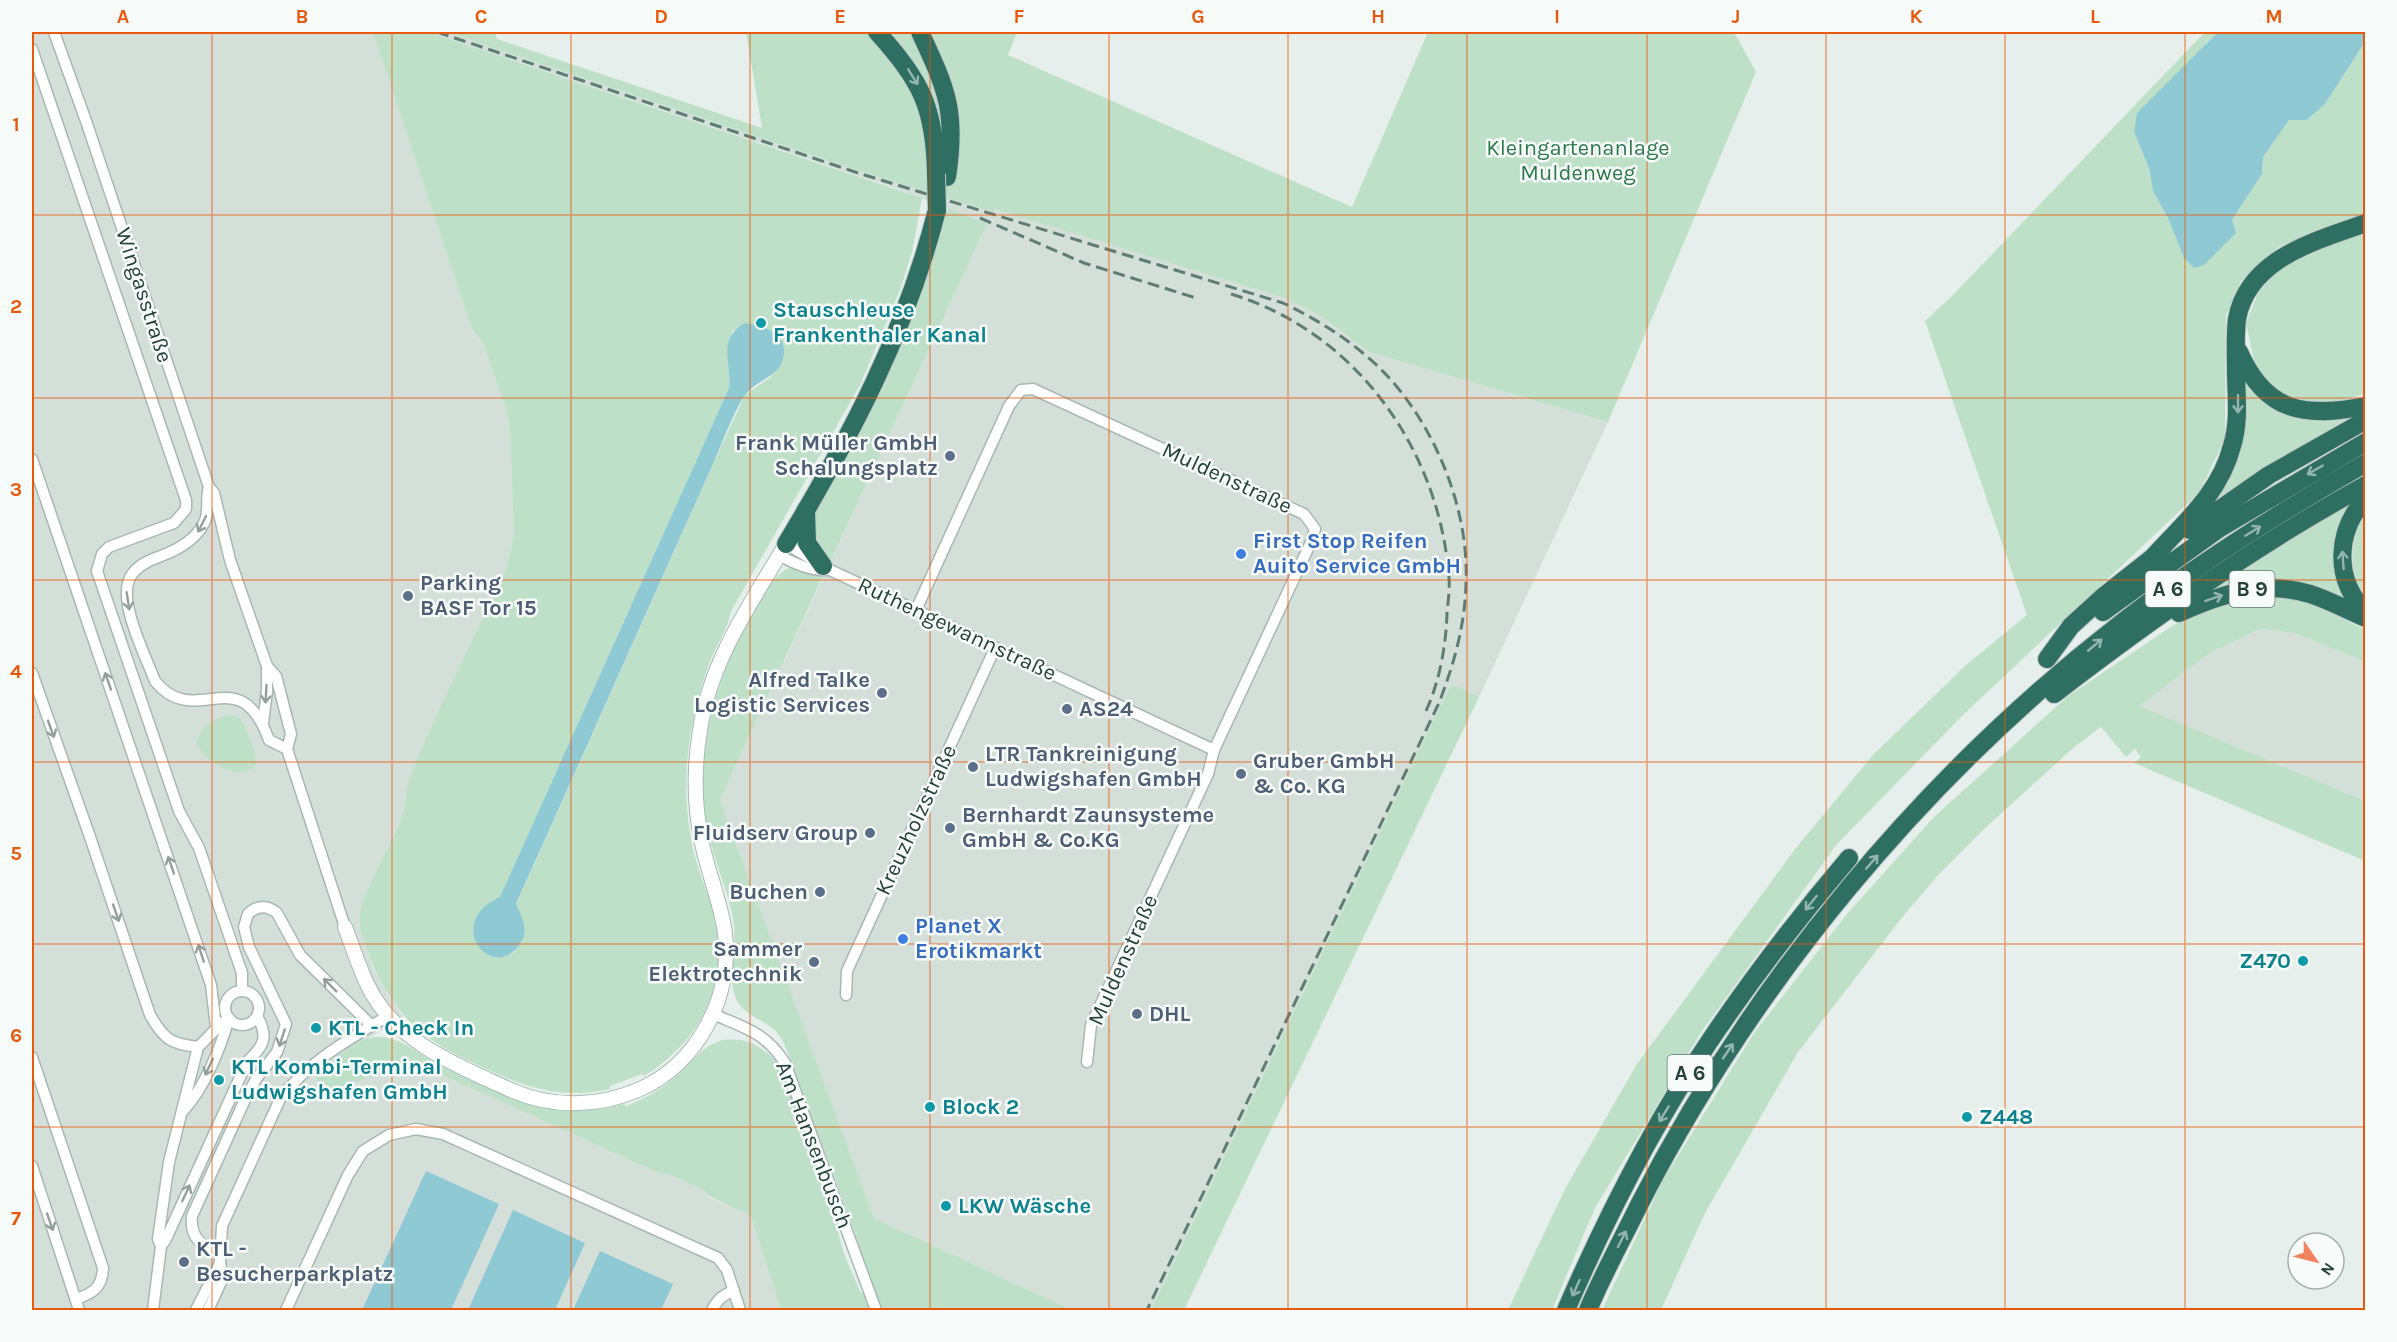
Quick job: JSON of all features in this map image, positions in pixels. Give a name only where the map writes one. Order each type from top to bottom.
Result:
[{"type":"highway","points":[[877,32],[908,68],[924,95],[931,117],[941,176]]},
{"type":"highway","points":[[782,549],[865,402],[907,309],[926,253],[937,210],[941,176],[951,149],[950,108],[937,68],[920,32]]},
{"type":"highway","points":[[2366,223],[2303,246],[2288,253],[2265,270],[2248,290],[2237,320],[2237,345],[2246,367],[2257,385],[2282,404],[2301,410],[2322,412],[2366,406]]},
{"type":"highway","name":"A 6","points":[[2237,345],[2237,417],[2232,447],[2227,463],[2207,499],[2154,556],[2072,626],[2047,659],[2133,589],[2220,528],[2366,442]]},
{"type":"highway","points":[[2154,556],[2269,475],[2366,420]]},
{"type":"highway","name":"A 6","points":[[1588,1311],[1599,1284],[1664,1158],[1726,1053],[1795,955],[1872,861],[1927,801],[1988,739],[2047,685],[2119,625],[2214,556],[2366,463]]},
{"type":"highway","points":[[1988,739],[2016,725],[2055,693],[2259,548],[2366,484]]},
{"type":"highway","points":[[2366,498],[2347,525],[2342,556],[2348,586],[2366,612]]},
{"type":"highway","points":[[806,510],[807,543],[827,568]]},
{"type":"highway","name":"B 9","points":[[2142,630],[2204,601],[2256,588],[2280,588],[2309,594],[2366,618]]},
{"type":"highway","name":"A 6","points":[[1566,1311],[1597,1240],[1648,1141],[1708,1043],[1776,947],[1849,858]]},
{"type":"street","name":"Wingasstraße","points":[[54,32],[208,487],[205,523],[197,533],[176,550],[150,560],[129,578],[127,605],[154,681],[163,692],[174,698],[189,701],[207,701],[227,696],[246,702],[254,709],[263,723],[269,740],[287,749]]},
{"type":"street","points":[[32,49],[186,500],[186,509],[174,523],[109,547],[102,554],[97,571],[179,811],[199,848],[242,973],[242,991]]},
{"type":"street","name":"Muldenstraße","points":[[916,610],[1009,406],[1021,390],[1033,389],[1304,514],[1315,529],[1312,540],[1214,750],[1208,774],[1091,1025],[1087,1062]]},
{"type":"street","points":[[32,459],[212,985],[216,1027]]},
{"type":"street","points":[[208,487],[214,493],[230,560],[267,666],[263,723]]},
{"type":"street","points":[[267,666],[276,676],[291,734],[287,749],[345,927],[368,986],[388,1016],[440,1056],[531,1097],[572,1104],[607,1100],[639,1090],[680,1061],[706,1029],[713,1014],[723,982],[726,944],[723,921],[704,852],[697,816],[696,762],[700,729],[712,680],[722,656],[782,549]]},
{"type":"street","name":"Ruthengewannstraße","points":[[782,549],[1214,750]]},
{"type":"street","name":"Kreuzholzstraße","points":[[846,995],[847,971],[995,648]]},
{"type":"street","points":[[32,673],[150,1015],[160,1033],[169,1041],[198,1047]]},
{"type":"street","points":[[219,1251],[210,1249],[198,1241],[191,1227],[192,1216],[256,1079],[278,1052],[286,1024],[245,936],[245,920],[253,909],[265,907],[277,913],[300,955],[372,1026]]},
{"type":"street","points":[[212,985],[230,997]]},
{"type":"street","points":[[183,1112],[194,1099],[225,1034],[229,1018],[226,1005],[230,997],[242,991],[253,995],[257,1000],[259,1005],[257,1016],[250,1023],[241,1024],[229,1018]]},
{"type":"street","name":"Am Hansenbusch","points":[[713,1014],[764,1037],[777,1050],[785,1063],[876,1311]]},
{"type":"street","points":[[153,1311],[161,1246],[247,1062],[262,1045],[265,1036],[264,1027],[257,1016]]},
{"type":"street","points":[[208,1311],[223,1278],[219,1251],[222,1226],[280,1099],[293,1083],[332,1050],[388,1016]]},
{"type":"street","points":[[161,1246],[158,1239],[169,1162],[198,1047],[216,1027],[229,1018]]},
{"type":"street","points":[[32,1057],[103,1268],[102,1281],[93,1293],[78,1305],[32,1166]]},
{"type":"street","points":[[286,1311],[348,1175],[363,1151],[389,1135],[416,1129],[443,1134],[706,1251],[718,1258],[727,1270],[740,1311]]},
{"type":"street","points":[[196,1311],[220,1263]]},
{"type":"street","points":[[712,1311],[715,1302],[734,1290]]},
{"type":"shaded area","points":[[32,32],[373,32],[471,327],[483,343],[506,408],[510,431],[514,534],[507,567],[410,776],[401,820],[361,910],[361,930],[373,968],[388,996],[404,1017],[345,1052],[326,1093],[412,1060],[663,1175],[666,1172],[706,1191],[707,1196],[751,1216],[781,1310],[32,1310]]},
{"type":"shaded area","points":[[428,32],[446,32],[859,171],[992,211],[994,208],[1285,298],[1324,318],[1369,352],[1608,422],[1479,697],[1458,686],[1450,686],[1151,1310],[1072,1310],[874,1218],[720,800],[987,224],[901,190]]},
{"type":"shaded area","points":[[2260,629],[2295,633],[2365,662],[2365,801],[2138,706],[2211,652]]},
{"type":"green space","points":[[373,32],[428,32],[922,198],[912,252],[901,287],[860,385],[731,611],[725,630],[710,661],[698,698],[687,763],[687,808],[694,853],[714,914],[718,939],[719,963],[715,985],[696,1027],[682,1045],[644,1076],[642,1074],[610,1086],[610,1089],[569,1093],[532,1087],[496,1074],[442,1047],[413,1025],[391,998],[374,967],[360,926],[361,909],[365,897],[402,816],[411,774],[507,567],[514,534],[510,431],[506,408],[483,343],[471,327]],"holes":[[[734,329],[772,376],[745,395],[719,451],[516,905],[522,916],[523,941],[514,952],[503,957],[491,901],[500,898],[729,388],[728,352],[730,337]]]},
{"type":"green space","name":"Kleingartenanlage Muldenweg","points":[[446,32],[495,32],[497,39],[762,128],[746,32],[1017,32],[1008,55],[1352,207],[1428,32],[1734,32],[1756,72],[1608,422],[1369,352],[1324,318],[1285,298],[995,209],[993,212],[859,171]]},
{"type":"green space","points":[[2205,32],[2218,32],[2208,41],[2134,132],[2149,168],[2153,191],[2169,220],[2232,220],[2262,174],[2263,157],[2289,120],[2307,120],[2325,104],[2365,42],[2365,214],[2280,246],[2241,281],[2226,316],[2225,439],[2199,493],[1963,715],[1837,844],[1702,1031],[1595,1208],[1552,1310],[1508,1310],[1565,1189],[1637,1064],[1796,848],[1873,755],[1965,666],[2027,615],[1925,321],[1952,296]]},
{"type":"green space","points":[[948,208],[987,224],[831,560],[819,554],[810,533],[815,512],[842,467],[884,381]]},
{"type":"green space","points":[[2365,231],[2365,394],[2327,404],[2280,395],[2255,366],[2246,323],[2259,291],[2282,267],[2317,248]]},
{"type":"green space","points":[[2241,376],[2255,389],[2349,418],[2274,462],[2213,503]]},
{"type":"green space","points":[[2348,505],[2350,506],[2350,600],[2215,592],[2213,589],[2272,549]]},
{"type":"green space","points":[[2365,511],[2365,594],[2355,575],[2353,553],[2357,531]]},
{"type":"green space","points":[[789,568],[810,570],[823,576],[720,800],[874,1218],[1072,1310],[781,1310],[751,1216],[707,1195],[706,1191],[666,1173],[663,1175],[412,1061],[326,1093],[315,1076],[360,1042],[368,1038],[384,1037],[413,1049],[452,1071],[519,1100],[552,1109],[586,1110],[624,1104],[626,1106],[642,1099],[672,1080],[705,1048],[719,1041],[730,1039],[751,1043],[770,1055],[784,1073],[836,1213],[838,1234],[848,1264],[861,1293],[872,1290],[855,1233],[785,1046],[776,1032],[744,1009],[735,996],[732,978],[734,924],[707,827],[704,800],[706,745],[718,692],[738,642],[762,597],[776,577]]},
{"type":"green space","points":[[2258,596],[2286,598],[2317,605],[2365,630],[2365,662],[2295,633],[2260,629],[2211,652],[2139,706],[2365,801],[2365,861],[2134,763],[2141,757],[2135,749],[2126,757],[2101,727],[2072,749],[1983,830],[1940,873],[1904,915],[1798,1052],[1705,1213],[1661,1310],[1602,1310],[1663,1180],[1754,1033],[1847,914],[1934,817],[2067,697],[2175,624],[2215,607]]},
{"type":"green space","points":[[1450,686],[1458,686],[1479,697],[1184,1310],[1151,1310]]},
{"type":"green space","points":[[226,715],[238,717],[245,728],[256,765],[249,770],[241,772],[222,768],[206,756],[196,741],[207,724]]},
{"type":"water","points":[[2218,32],[2365,32],[2365,42],[2325,104],[2307,120],[2289,120],[2263,157],[2262,174],[2232,220],[2236,233],[2204,265],[2194,268],[2184,258],[2169,220],[2153,191],[2149,168],[2134,132],[2137,113]]},
{"type":"water","points":[[745,323],[765,328],[781,339],[783,360],[775,372],[746,394],[733,418],[516,904],[524,925],[522,942],[507,956],[495,957],[485,953],[477,944],[473,933],[475,920],[484,908],[500,897],[729,388],[728,344],[736,330]]},
{"type":"water","points":[[426,1171],[499,1204],[451,1310],[362,1310]]},
{"type":"water","points":[[513,1210],[585,1243],[555,1310],[468,1310]]},
{"type":"water","points":[[600,1251],[673,1284],[661,1310],[573,1310]]},
{"type":"railway","points":[[437,32],[858,173],[1283,303],[1325,326],[1364,354],[1387,375],[1425,428],[1440,457],[1452,489],[1461,521],[1465,553],[1466,584],[1463,614],[1458,644],[1449,674],[1439,703],[1147,1310]]},
{"type":"railway","points":[[980,218],[1084,263],[1196,298]]},
{"type":"railway","points":[[1231,294],[1276,312],[1316,336],[1352,366],[1383,402],[1409,441],[1428,484],[1442,530],[1449,577],[1441,666],[1424,715]]},
{"type":"place","name":"Stauschleuse Frankenthaler Kanal","points":[[761,323]]},
{"type":"place","name":"Frank Müller GmbH Schalungsplatz","points":[[950,456]]},
{"type":"place","name":"First Stop Reifen Auito Service GmbH","points":[[1241,554]]},
{"type":"place","name":"Parking BASF Tor 15","points":[[408,596]]},
{"type":"place","name":"Alfred Talke Logistic Services","points":[[882,693]]},
{"type":"place","name":"AS24","points":[[1067,709]]},
{"type":"place","name":"LTR Tankreinigung Ludwigshafen GmbH","points":[[973,767]]},
{"type":"place","name":"Gruber GmbH & Co. KG","points":[[1241,774]]},
{"type":"place","name":"Bernhardt Zaunsysteme GmbH & Co.KG","points":[[950,828]]},
{"type":"place","name":"Fluidserv Group","points":[[870,833]]},
{"type":"place","name":"Buchen","points":[[820,892]]},
{"type":"place","name":"Planet X Erotikmarkt","points":[[903,939]]},
{"type":"place","name":"Z470","points":[[2303,961]]},
{"type":"place","name":"Sammer Elektrotechnik","points":[[814,962]]},
{"type":"place","name":"DHL","points":[[1137,1014]]},
{"type":"place","name":"KTL - Check In","points":[[316,1028]]},
{"type":"place","name":"KTL Kombi-Terminal Ludwigshafen GmbH","points":[[219,1080]]},
{"type":"place","name":"Block 2","points":[[930,1107]]},
{"type":"place","name":"Z448","points":[[1967,1117]]},
{"type":"place","name":"LKW Wäsche","points":[[946,1206]]},
{"type":"place","name":"KTL - Besucherparkplatz","points":[[184,1262]]}]
